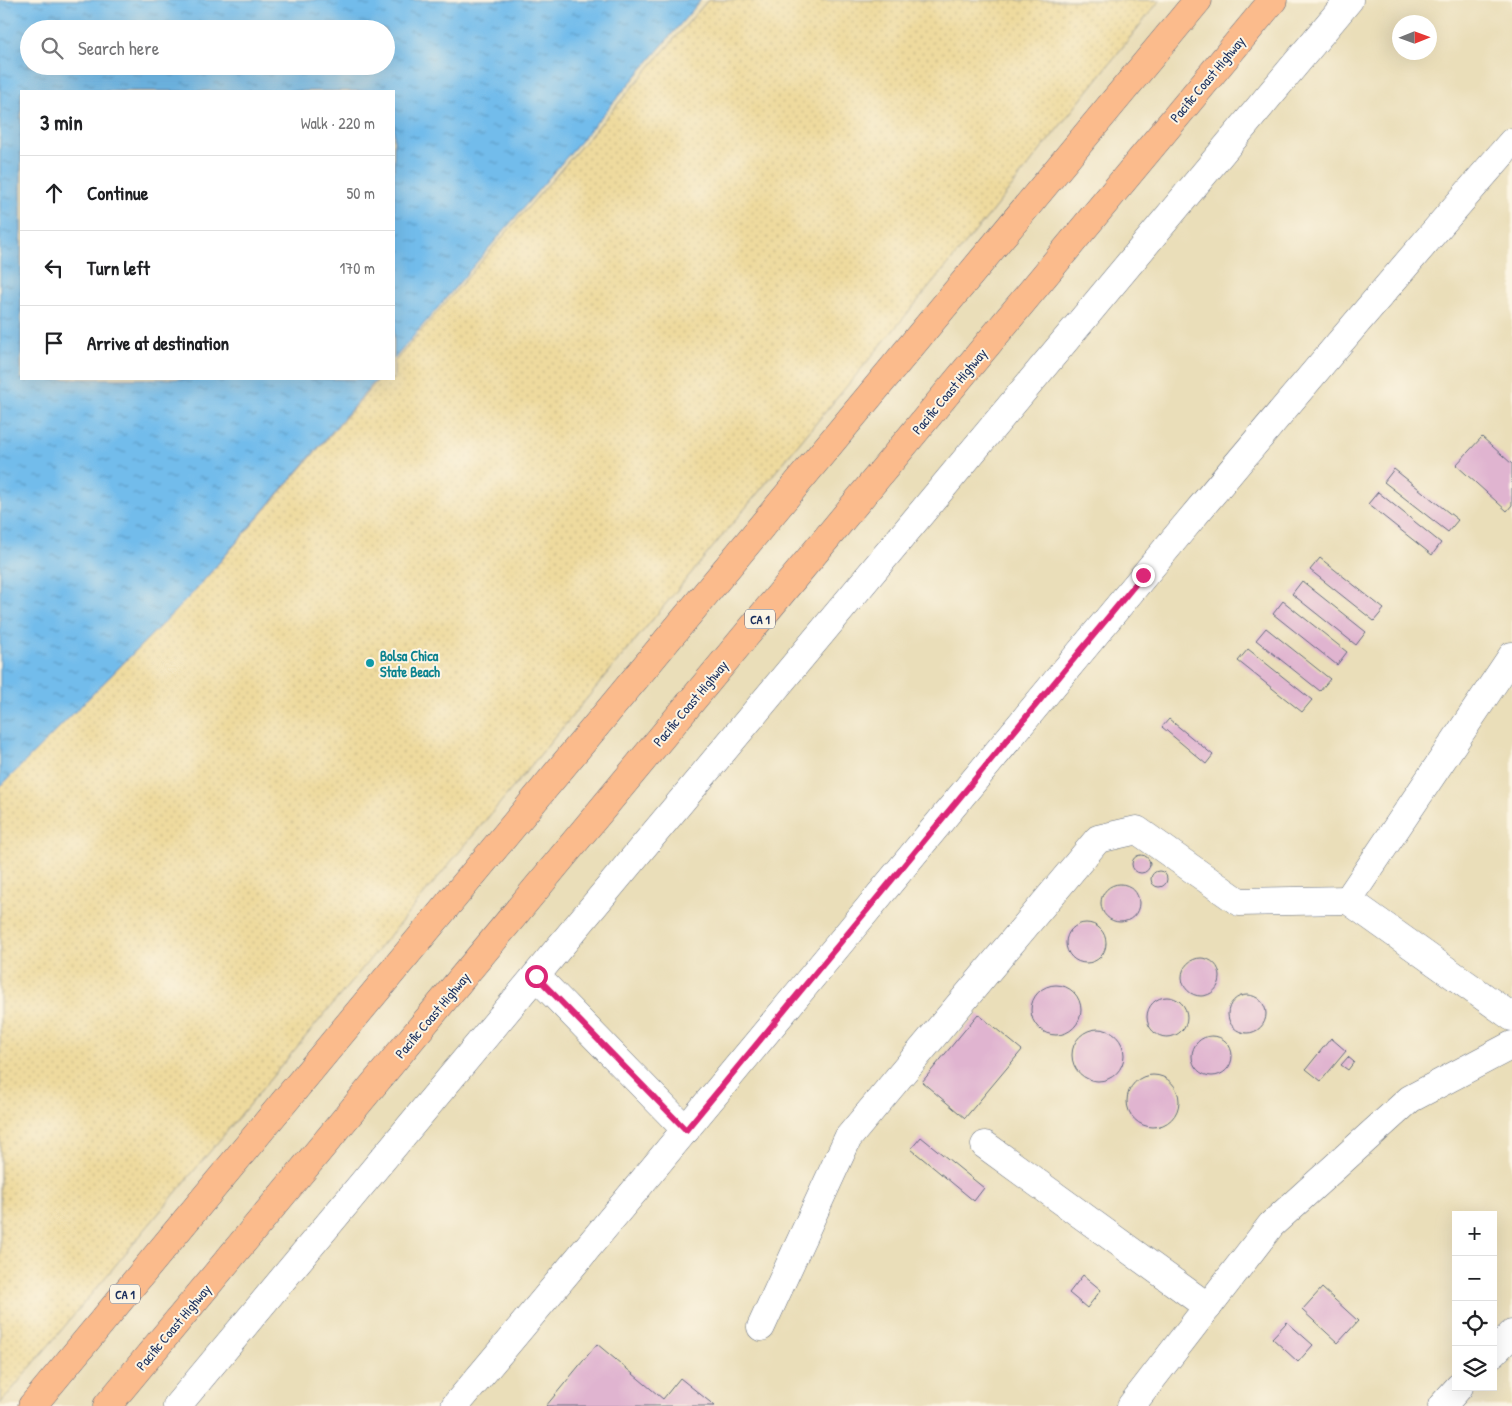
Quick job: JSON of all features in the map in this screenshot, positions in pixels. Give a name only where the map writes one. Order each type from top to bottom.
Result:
[{"type":"highway","name":"CA 1","points":[[32,1406],[1198,0]]},
{"type":"highway","name":"Pacific Coast Highway","points":[[107,1406],[1273,0]]},
{"type":"street","points":[[177,1406],[1349,0]]},
{"type":"street","points":[[455,1406],[686,1130],[1174,538],[1355,322],[1512,142]]},
{"type":"street","points":[[1348,900],[1512,656]]},
{"type":"street","points":[[761,1327],[848,1138],[1098,839],[1138,830],[1239,902],[1348,900],[1512,1017]]},
{"type":"street","points":[[536,976],[686,1130]]},
{"type":"street","points":[[1130,1406],[1271,1225],[1410,1098],[1512,1045]]},
{"type":"street","points":[[985,1145],[1208,1307]]},
{"type":"street","points":[[1497,1349],[1512,1334]]},
{"type":"street","points":[[1442,1406],[1455,1391]]},
{"type":"sand","name":"Bolsa Chica State Beach","points":[[708,0],[1160,0],[990,214],[0,1404],[0,787],[192,594],[378,380],[395,380],[395,361]]},
{"type":"water","points":[[0,0],[701,0],[395,358],[395,90],[20,90],[20,380],[376,380],[192,594],[0,787]]},
{"type":"building","points":[[1482,437],[1512,464],[1512,505],[1507,511],[1456,465]]},
{"type":"building","points":[[1394,469],[1458,520],[1448,532],[1384,482]]},
{"type":"building","points":[[1378,492],[1441,543],[1432,555],[1368,504]]},
{"type":"building","points":[[1320,558],[1384,609],[1374,621],[1310,570]]},
{"type":"building","points":[[1302,581],[1366,632],[1356,645],[1292,594]]},
{"type":"building","points":[[1283,601],[1347,652],[1337,665],[1273,614]]},
{"type":"building","points":[[1266,628],[1330,679],[1320,691],[1256,640]]},
{"type":"building","points":[[1248,649],[1312,700],[1302,712],[1238,661]]},
{"type":"building","points":[[1169,719],[1213,755],[1206,764],[1162,727]]},
{"type":"building","points":[[1141,855],[1147,858],[1150,864],[1147,870],[1141,873],[1135,870],[1132,864],[1135,858]]},
{"type":"building","points":[[1156,871],[1162,871],[1167,876],[1165,885],[1156,887],[1151,882],[1151,876]]},
{"type":"building","points":[[1120,884],[1134,889],[1139,903],[1134,917],[1120,922],[1106,917],[1101,903],[1106,889]]},
{"type":"building","points":[[1090,923],[1097,926],[1103,932],[1106,943],[1105,951],[1097,960],[1090,963],[1082,963],[1075,960],[1067,951],[1066,939],[1069,932],[1078,924]]},
{"type":"building","points":[[1201,958],[1215,963],[1220,977],[1215,991],[1201,996],[1187,991],[1182,977],[1187,963]]},
{"type":"building","points":[[1056,985],[1066,987],[1074,992],[1079,1000],[1081,1010],[1079,1020],[1074,1028],[1066,1033],[1056,1035],[1046,1033],[1038,1028],[1033,1020],[1031,1010],[1033,1000],[1038,992],[1046,987]]},
{"type":"building","points":[[1247,995],[1260,1001],[1266,1014],[1260,1027],[1247,1033],[1234,1027],[1228,1014],[1234,1001]]},
{"type":"building","points":[[1171,997],[1178,1000],[1184,1006],[1187,1017],[1186,1025],[1178,1034],[1171,1037],[1163,1037],[1156,1034],[1148,1025],[1147,1013],[1150,1006],[1159,998]]},
{"type":"building","points":[[978,1014],[1022,1050],[965,1118],[922,1082]]},
{"type":"building","points":[[1093,1029],[1103,1029],[1113,1033],[1120,1040],[1124,1055],[1120,1070],[1113,1077],[1103,1081],[1093,1081],[1083,1077],[1076,1070],[1072,1060],[1072,1050],[1076,1040],[1083,1033]]},
{"type":"building","points":[[1212,1036],[1226,1042],[1232,1056],[1226,1070],[1212,1076],[1198,1070],[1192,1056],[1198,1042]]},
{"type":"building","points":[[1331,1038],[1346,1051],[1321,1081],[1306,1069]]},
{"type":"building","points":[[1348,1057],[1354,1062],[1348,1070],[1341,1065]]},
{"type":"building","points":[[1148,1075],[1158,1075],[1172,1082],[1179,1096],[1179,1106],[1172,1120],[1158,1127],[1148,1127],[1138,1123],[1131,1116],[1127,1106],[1127,1096],[1131,1086],[1138,1079]]},
{"type":"building","points":[[921,1137],[984,1188],[974,1201],[911,1149]]},
{"type":"building","points":[[1083,1275],[1101,1290],[1087,1308],[1069,1293]]},
{"type":"building","points":[[1322,1288],[1358,1321],[1338,1343],[1302,1310]]},
{"type":"building","points":[[1287,1322],[1313,1345],[1298,1362],[1272,1338]]},
{"type":"building","points":[[597,1344],[663,1399],[680,1378],[715,1406],[546,1406]]},
{"type":"place","name":"Bolsa Chica State Beach","points":[[370,663]]},
{"type":"route","points":[[536,976],[686,1130],[1143,575]]}]
